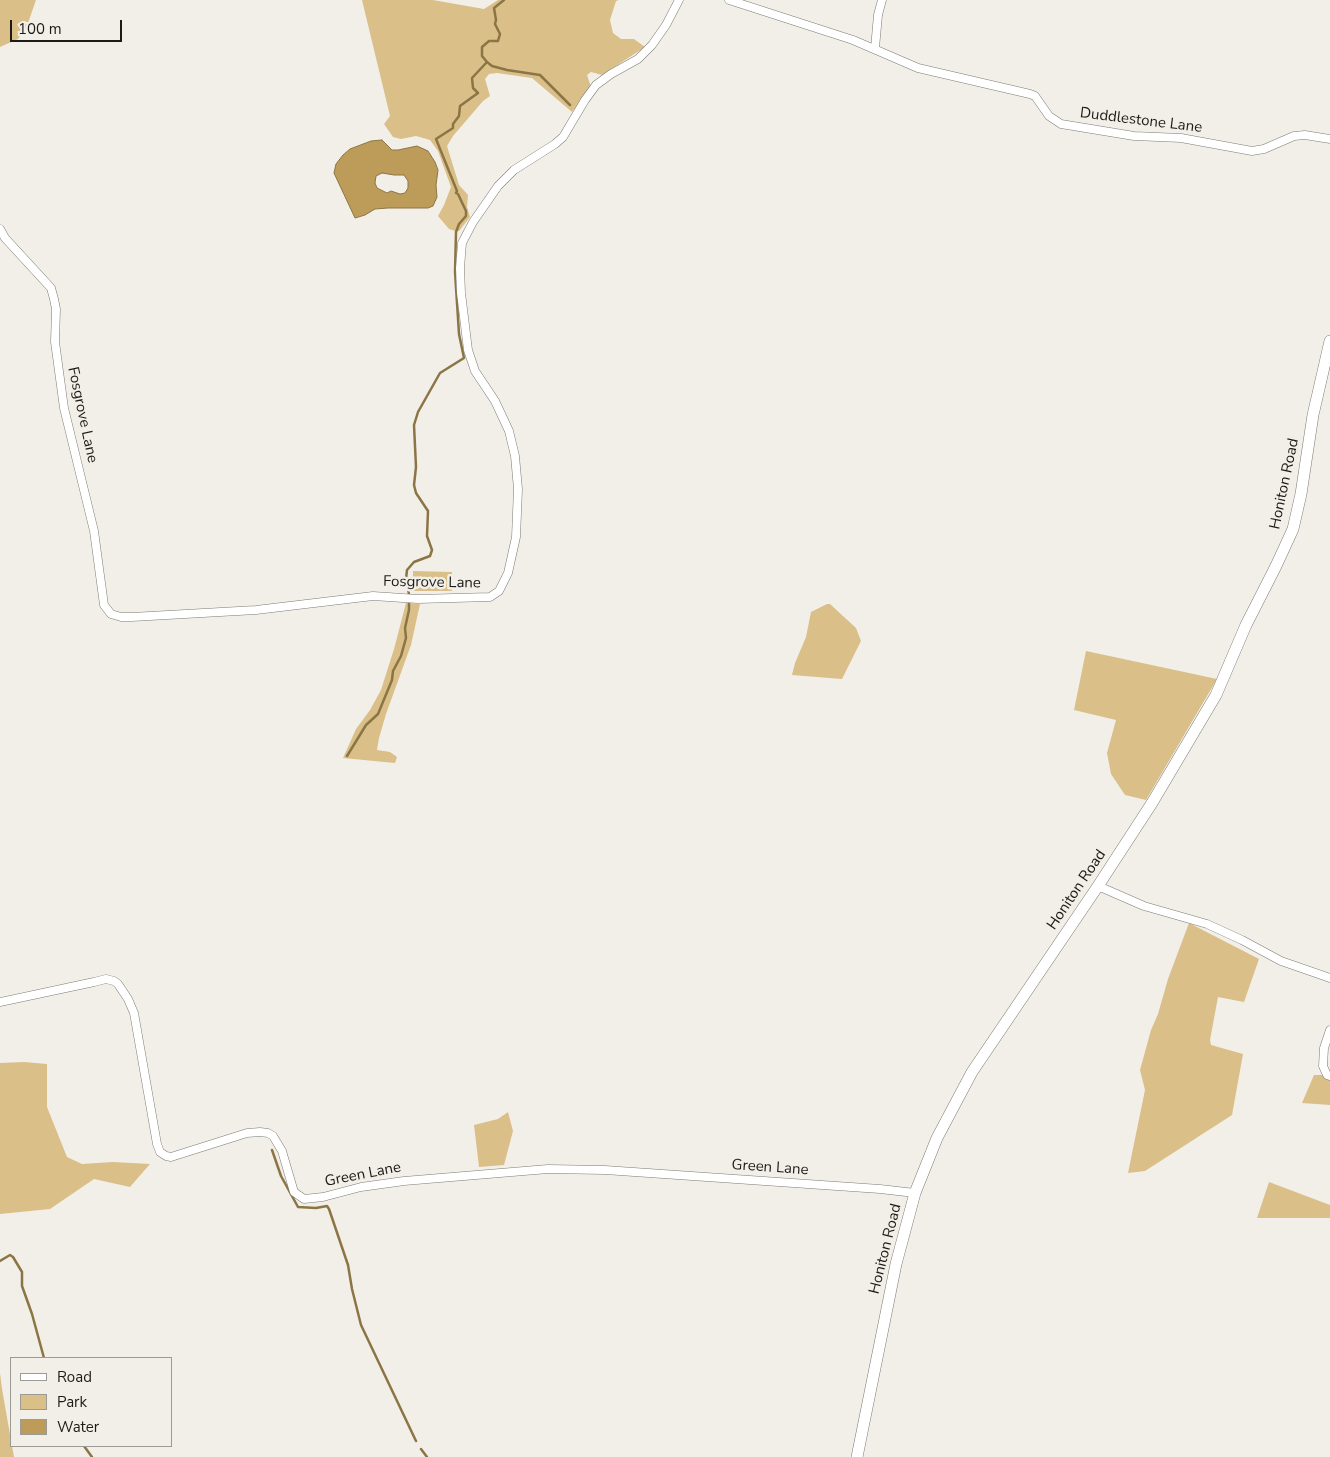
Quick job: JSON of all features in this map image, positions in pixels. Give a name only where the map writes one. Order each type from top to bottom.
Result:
[{"type":"main road","name":"Honiton Road","points":[[857,1457],[896,1264],[915,1194],[937,1138],[972,1072],[1152,803],[1216,695],[1246,625],[1286,545],[1297,512],[1313,415],[1330,341]]},
{"type":"street","name":"Fosgrove Lane","points":[[0,229],[5,238],[51,288],[56,308],[55,342],[64,408],[94,531],[104,605],[111,614],[132,617],[256,610],[373,596],[418,599],[490,597],[499,591],[508,573],[516,537],[518,489],[515,456],[509,431],[495,401],[475,371],[468,350],[461,293],[462,243],[473,222],[498,186],[514,170],[555,144],[563,136],[596,85],[638,59],[652,45],[666,25],[679,0]]},
{"type":"street","points":[[730,0],[875,48],[878,15],[882,0]]},
{"type":"street","name":"Duddlestone Lane","points":[[875,48],[899,61],[918,68],[971,82],[1030,94],[1035,96],[1049,116],[1055,121],[1083,129],[1134,136],[1181,138],[1252,151],[1264,149],[1294,136],[1305,135],[1330,139]]},
{"type":"street","points":[[1098,886],[1144,906],[1207,924],[1281,961],[1330,978]]},
{"type":"street","name":"Green Lane","points":[[0,1002],[94,982],[114,980],[128,999],[134,1013],[160,1152],[171,1157],[247,1133],[268,1133],[274,1136],[282,1151],[294,1192],[304,1200],[361,1187],[404,1181],[548,1169],[605,1170],[880,1189],[915,1194]]},
{"type":"street","points":[[1330,1030],[1324,1048],[1323,1066],[1327,1075],[1330,1076]]},
{"type":"green space","points":[[0,0],[36,0],[28,23],[18,39],[0,47]]},
{"type":"green space","points":[[362,0],[433,0],[484,9],[498,0],[619,0],[616,1],[610,20],[613,33],[621,39],[634,39],[645,47],[602,75],[591,72],[587,75],[591,87],[572,112],[532,78],[497,73],[489,74],[485,79],[490,96],[483,101],[453,136],[447,146],[459,185],[468,195],[467,207],[470,217],[459,231],[455,231],[449,229],[438,216],[451,187],[438,151],[430,140],[416,136],[401,139],[393,137],[384,124],[390,116]]},
{"type":"green space","points":[[413,571],[452,572],[452,591],[413,591]]},
{"type":"green space","points":[[406,603],[420,604],[411,645],[386,714],[377,750],[390,752],[397,757],[395,763],[343,758],[356,729],[370,710],[381,690]]},
{"type":"green space","points":[[830,604],[856,628],[861,641],[842,679],[792,675],[806,637],[811,612]]},
{"type":"green space","points":[[1086,651],[1217,679],[1146,800],[1125,795],[1111,774],[1107,753],[1116,720],[1074,710]]},
{"type":"green space","points":[[1189,923],[1259,959],[1244,1002],[1218,997],[1210,1040],[1211,1045],[1243,1054],[1232,1115],[1145,1171],[1128,1173],[1145,1090],[1140,1070],[1168,979]]},
{"type":"green space","points":[[24,1062],[47,1064],[47,1107],[67,1157],[82,1164],[113,1162],[150,1164],[130,1187],[94,1179],[50,1209],[0,1214],[0,1063]]},
{"type":"green space","points":[[1314,1075],[1323,1075],[1330,1079],[1330,1105],[1302,1103]]},
{"type":"green space","points":[[508,1112],[513,1131],[504,1165],[479,1167],[474,1125],[498,1119]]},
{"type":"green space","points":[[1269,1182],[1330,1205],[1330,1218],[1257,1218]]},
{"type":"green space","points":[[0,1373],[10,1434],[10,1447],[12,1447],[14,1457],[0,1457]]},
{"type":"water","points":[[382,140],[392,150],[417,146],[428,151],[438,170],[437,197],[433,206],[428,208],[375,209],[355,218],[334,173],[336,164],[343,155],[350,149],[371,141]],"holes":[[[382,173],[404,175],[408,181],[408,188],[405,193],[400,194],[391,191],[387,193],[377,188],[375,183],[376,176]]]},
{"type":"waterway","points":[[409,594],[406,579],[407,570],[414,562],[430,556],[432,550],[427,536],[428,511],[416,493],[414,485],[416,467],[414,425],[418,412],[440,373],[464,358],[459,334],[455,272],[456,232],[459,224],[466,216],[466,211],[456,193],[457,191],[436,139],[453,128],[453,124],[459,116],[460,106],[478,93],[473,88],[472,78],[487,62],[482,56],[482,47],[489,41],[498,41],[500,34],[495,24],[494,8],[504,0]]},
{"type":"waterway","points":[[487,62],[492,66],[507,70],[540,75],[570,105]]},
{"type":"waterway","points":[[347,756],[366,725],[378,714],[392,680],[393,671],[401,656],[406,638],[405,628],[409,603]]},
{"type":"waterway","points":[[272,1150],[281,1176],[298,1207],[316,1208],[327,1206],[329,1209],[348,1265],[361,1325],[416,1441]]},
{"type":"waterway","points":[[0,1261],[10,1255],[22,1272],[22,1286],[44,1357]]},
{"type":"waterway","points":[[85,1447],[92,1457]]},
{"type":"waterway","points":[[421,1449],[427,1457]]}]
